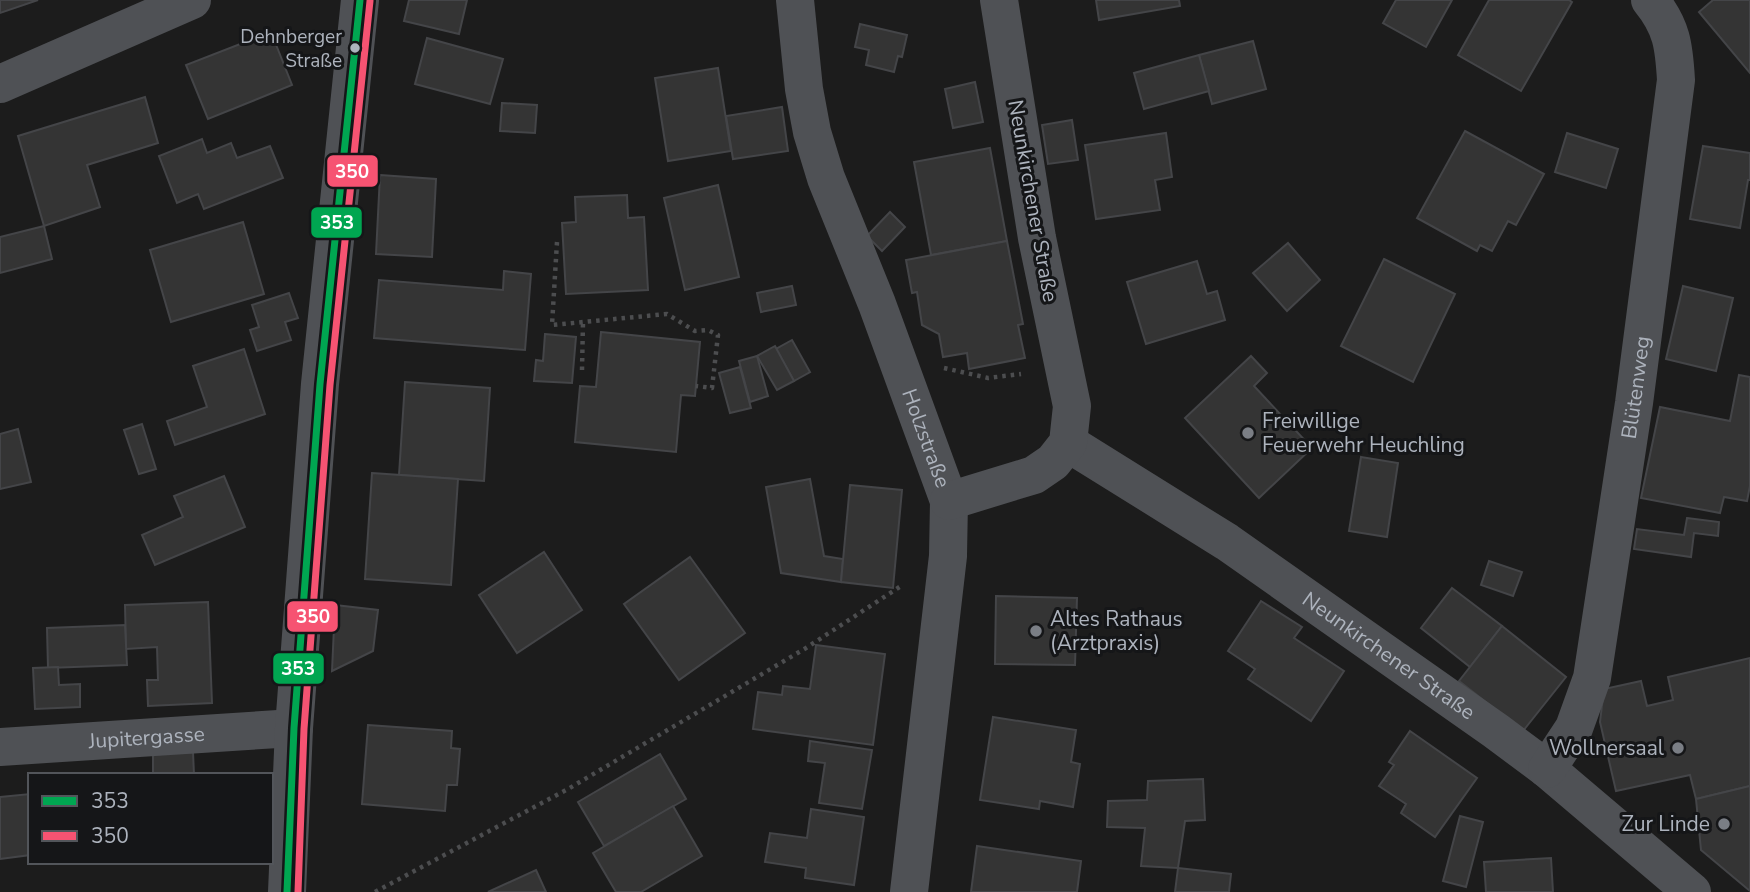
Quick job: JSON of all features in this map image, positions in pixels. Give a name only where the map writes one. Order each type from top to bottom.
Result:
[{"type":"street","points":[[0,84],[192,0]]},
{"type":"street","points":[[287,892],[295,728],[320,384],[360,0]]},
{"type":"street","name":"Holzstraße","points":[[795,0],[804,89],[812,132],[826,178],[896,356],[948,501],[948,556],[909,892]]},
{"type":"street","name":"Neunkirchener Straße","points":[[999,0],[1037,239],[1072,406],[1068,443],[1227,542],[1496,731],[1547,769],[1692,892]]},
{"type":"street","name":"Blütenweg","points":[[1547,769],[1574,728],[1592,678],[1636,389],[1676,80],[1674,43],[1650,0]]},
{"type":"street","points":[[948,501],[1034,475],[1053,462],[1068,443]]},
{"type":"street","name":"Jupitergasse","points":[[0,747],[295,728]]},
{"type":"path","points":[[557,242],[552,325],[667,314],[695,331],[708,330],[719,335],[712,388],[696,386]]},
{"type":"path","points":[[582,370],[583,322]]},
{"type":"path","points":[[896,356],[988,378],[1064,368]]},
{"type":"path","points":[[375,892],[568,789],[806,648],[948,556]]},
{"type":"building","points":[[0,0],[38,0],[0,13]]},
{"type":"building","points":[[409,0],[467,0],[459,34],[404,21]]},
{"type":"building","points":[[1096,0],[1179,0],[1180,6],[1099,20]]},
{"type":"building","points":[[1396,0],[1452,0],[1426,47],[1383,23]]},
{"type":"building","points":[[1489,0],[1572,2],[1521,91],[1458,55]]},
{"type":"building","points":[[1713,0],[1750,0],[1750,73],[1699,12]]},
{"type":"building","points":[[860,24],[907,35],[902,57],[898,56],[894,72],[866,65],[869,50],[855,47]]},
{"type":"building","points":[[271,32],[292,85],[208,119],[186,65]]},
{"type":"building","points":[[427,38],[503,59],[490,104],[415,84]]},
{"type":"building","points":[[1253,41],[1266,89],[1212,104],[1199,55]]},
{"type":"building","points":[[1199,55],[1209,91],[1144,109],[1134,73]]},
{"type":"building","points":[[718,68],[731,151],[668,161],[655,78]]},
{"type":"building","points":[[975,82],[983,122],[953,128],[945,89]]},
{"type":"building","points":[[145,97],[158,143],[87,165],[100,207],[44,226],[18,136]]},
{"type":"building","points":[[502,103],[537,105],[535,133],[500,131]]},
{"type":"building","points":[[782,107],[788,151],[733,159],[726,116]]},
{"type":"building","points":[[1072,120],[1078,160],[1048,164],[1042,125]]},
{"type":"building","points":[[1465,131],[1544,174],[1516,225],[1508,221],[1492,251],[1480,245],[1477,251],[1417,218]]},
{"type":"building","points":[[1166,133],[1172,177],[1155,180],[1160,210],[1096,219],[1085,145]]},
{"type":"building","points":[[1567,133],[1618,149],[1606,188],[1555,172]]},
{"type":"building","points":[[202,139],[207,153],[231,143],[237,158],[270,146],[283,178],[204,209],[198,194],[177,203],[159,156]]},
{"type":"building","points":[[1703,146],[1750,153],[1750,180],[1740,228],[1690,219]]},
{"type":"building","points":[[990,148],[1007,241],[931,255],[914,162]]},
{"type":"building","points":[[380,175],[436,179],[432,257],[376,254]]},
{"type":"building","points":[[718,185],[739,277],[685,290],[664,198]]},
{"type":"building","points":[[627,195],[628,218],[644,217],[648,290],[566,294],[562,223],[576,222],[575,197]]},
{"type":"building","points":[[890,212],[905,227],[882,251],[867,236]]},
{"type":"building","points":[[243,222],[264,294],[171,322],[150,250]]},
{"type":"building","points":[[44,226],[52,259],[0,273],[0,237]]},
{"type":"building","points":[[1007,241],[1023,324],[1018,325],[1025,358],[969,369],[967,353],[943,357],[939,334],[922,325],[917,292],[912,293],[906,260]]},
{"type":"building","points":[[1288,243],[1320,280],[1287,311],[1253,273]]},
{"type":"building","points":[[1384,259],[1455,294],[1413,382],[1341,346]]},
{"type":"building","points":[[1197,261],[1207,294],[1217,291],[1225,320],[1146,344],[1127,282]]},
{"type":"building","points":[[504,271],[531,274],[525,350],[374,338],[379,280],[503,290]]},
{"type":"building","points":[[792,286],[796,305],[761,312],[757,293]]},
{"type":"building","points":[[1683,286],[1733,298],[1716,371],[1666,359]]},
{"type":"building","points":[[289,293],[298,318],[285,322],[291,340],[257,351],[250,330],[259,327],[252,305]]},
{"type":"building","points":[[601,332],[700,342],[695,396],[681,395],[676,452],[575,442],[580,386],[596,387]]},
{"type":"building","points":[[545,334],[576,337],[572,383],[534,381],[536,360],[543,361]]},
{"type":"building","points":[[792,340],[810,372],[794,381],[776,349]]},
{"type":"building","points":[[775,346],[794,381],[777,390],[757,356]]},
{"type":"building","points":[[244,349],[265,414],[175,445],[167,421],[207,407],[193,366]]},
{"type":"building","points":[[757,356],[768,396],[750,402],[739,361]]},
{"type":"building","name":"Freiwillige Feuerwehr Heuchling","points":[[1251,356],[1267,373],[1254,386],[1312,448],[1259,498],[1185,418]]},
{"type":"building","points":[[740,367],[751,408],[730,413],[719,373]]},
{"type":"building","points":[[1739,375],[1750,377],[1750,486],[1747,501],[1724,497],[1720,513],[1641,498],[1660,407],[1730,421]]},
{"type":"building","points":[[405,382],[490,388],[484,481],[399,475]]},
{"type":"building","points":[[142,424],[156,469],[139,474],[124,430]]},
{"type":"building","points":[[18,429],[31,482],[0,489],[0,434]]},
{"type":"building","points":[[1361,457],[1398,463],[1387,537],[1349,531]]},
{"type":"building","points":[[372,473],[458,479],[451,585],[365,579]]},
{"type":"building","points":[[224,476],[245,527],[155,565],[142,535],[183,517],[174,496]]},
{"type":"building","points":[[810,479],[824,556],[843,559],[841,582],[781,573],[766,487]]},
{"type":"building","points":[[850,485],[902,490],[893,588],[841,582]]},
{"type":"building","points":[[1687,518],[1719,522],[1718,536],[1694,533],[1691,557],[1634,549],[1637,529],[1684,535]]},
{"type":"building","points":[[544,552],[582,610],[517,653],[479,595]]},
{"type":"building","points":[[690,557],[745,633],[679,680],[624,604]]},
{"type":"building","points":[[1489,561],[1522,572],[1513,596],[1481,585]]},
{"type":"building","points":[[1452,588],[1502,626],[1470,667],[1421,628]]},
{"type":"building","name":"Altes Rathaus (Arztpraxis)","points":[[996,596],[1077,598],[1075,665],[995,664]]},
{"type":"building","points":[[1261,601],[1302,627],[1294,638],[1344,671],[1311,721],[1248,679],[1255,669],[1228,651]]},
{"type":"building","points":[[208,602],[212,703],[148,706],[147,680],[158,680],[157,647],[126,649],[125,605]]},
{"type":"building","points":[[335,605],[378,610],[373,651],[332,671]]},
{"type":"building","points":[[125,625],[127,665],[48,668],[47,628]]},
{"type":"building","points":[[1502,626],[1566,677],[1523,731],[1459,681]]},
{"type":"building","points":[[816,645],[885,654],[873,745],[753,729],[758,692],[782,695],[783,686],[810,689]]},
{"type":"building","name":"Wollnersaal","points":[[1750,658],[1750,786],[1696,799],[1690,775],[1616,791],[1600,722],[1604,689],[1641,681],[1647,706],[1673,700],[1668,677]]},
{"type":"building","points":[[58,667],[59,685],[80,684],[80,707],[35,709],[33,668]]},
{"type":"building","points":[[993,717],[1076,730],[1071,762],[1080,764],[1073,807],[1040,801],[1039,809],[980,800]]},
{"type":"building","points":[[368,725],[452,731],[451,748],[460,749],[457,785],[447,785],[445,811],[362,804]]},
{"type":"building","points":[[1410,731],[1477,778],[1435,837],[1401,813],[1406,804],[1379,786],[1394,765],[1389,762]]},
{"type":"building","points":[[810,741],[872,750],[862,809],[819,803],[825,763],[808,761]]},
{"type":"building","points":[[193,752],[194,773],[153,773],[153,753]]},
{"type":"building","points":[[660,754],[686,799],[604,846],[578,802]]},
{"type":"building","points":[[1203,779],[1205,820],[1185,821],[1178,868],[1141,866],[1145,828],[1107,827],[1108,801],[1147,800],[1148,781]]},
{"type":"building","name":"Zur Linde","points":[[1750,786],[1750,891],[1701,850],[1696,799]]},
{"type":"building","points":[[28,794],[28,855],[0,859],[0,797]]},
{"type":"building","points":[[673,806],[702,856],[641,892],[616,892],[593,853]]},
{"type":"building","points":[[811,809],[864,817],[854,885],[805,878],[806,868],[765,862],[770,833],[807,838]]},
{"type":"building","points":[[1460,816],[1483,822],[1466,887],[1443,881]]},
{"type":"building","points":[[977,846],[1081,861],[1077,892],[971,892]]},
{"type":"building","points":[[1551,858],[1553,892],[1486,892],[1484,862]]},
{"type":"building","points":[[1178,868],[1231,874],[1229,892],[1175,892]]},
{"type":"building","points":[[536,870],[546,892],[488,892]]},
{"type":"transit line","name":"353","points":[[287,892],[294,728],[320,384],[360,0]]},
{"type":"transit line","name":"350","points":[[298,892],[304,729],[330,385],[370,1]]},
{"type":"place","name":"Dehnberger Straße","points":[[355,48]]},
{"type":"place","name":"Freiwillige Feuerwehr Heuchling","points":[[1248,433]]},
{"type":"place","name":"Altes Rathaus (Arztpraxis)","points":[[1036,631]]},
{"type":"place","name":"Wollnersaal","points":[[1678,748]]},
{"type":"place","name":"Zur Linde","points":[[1724,824]]}]
